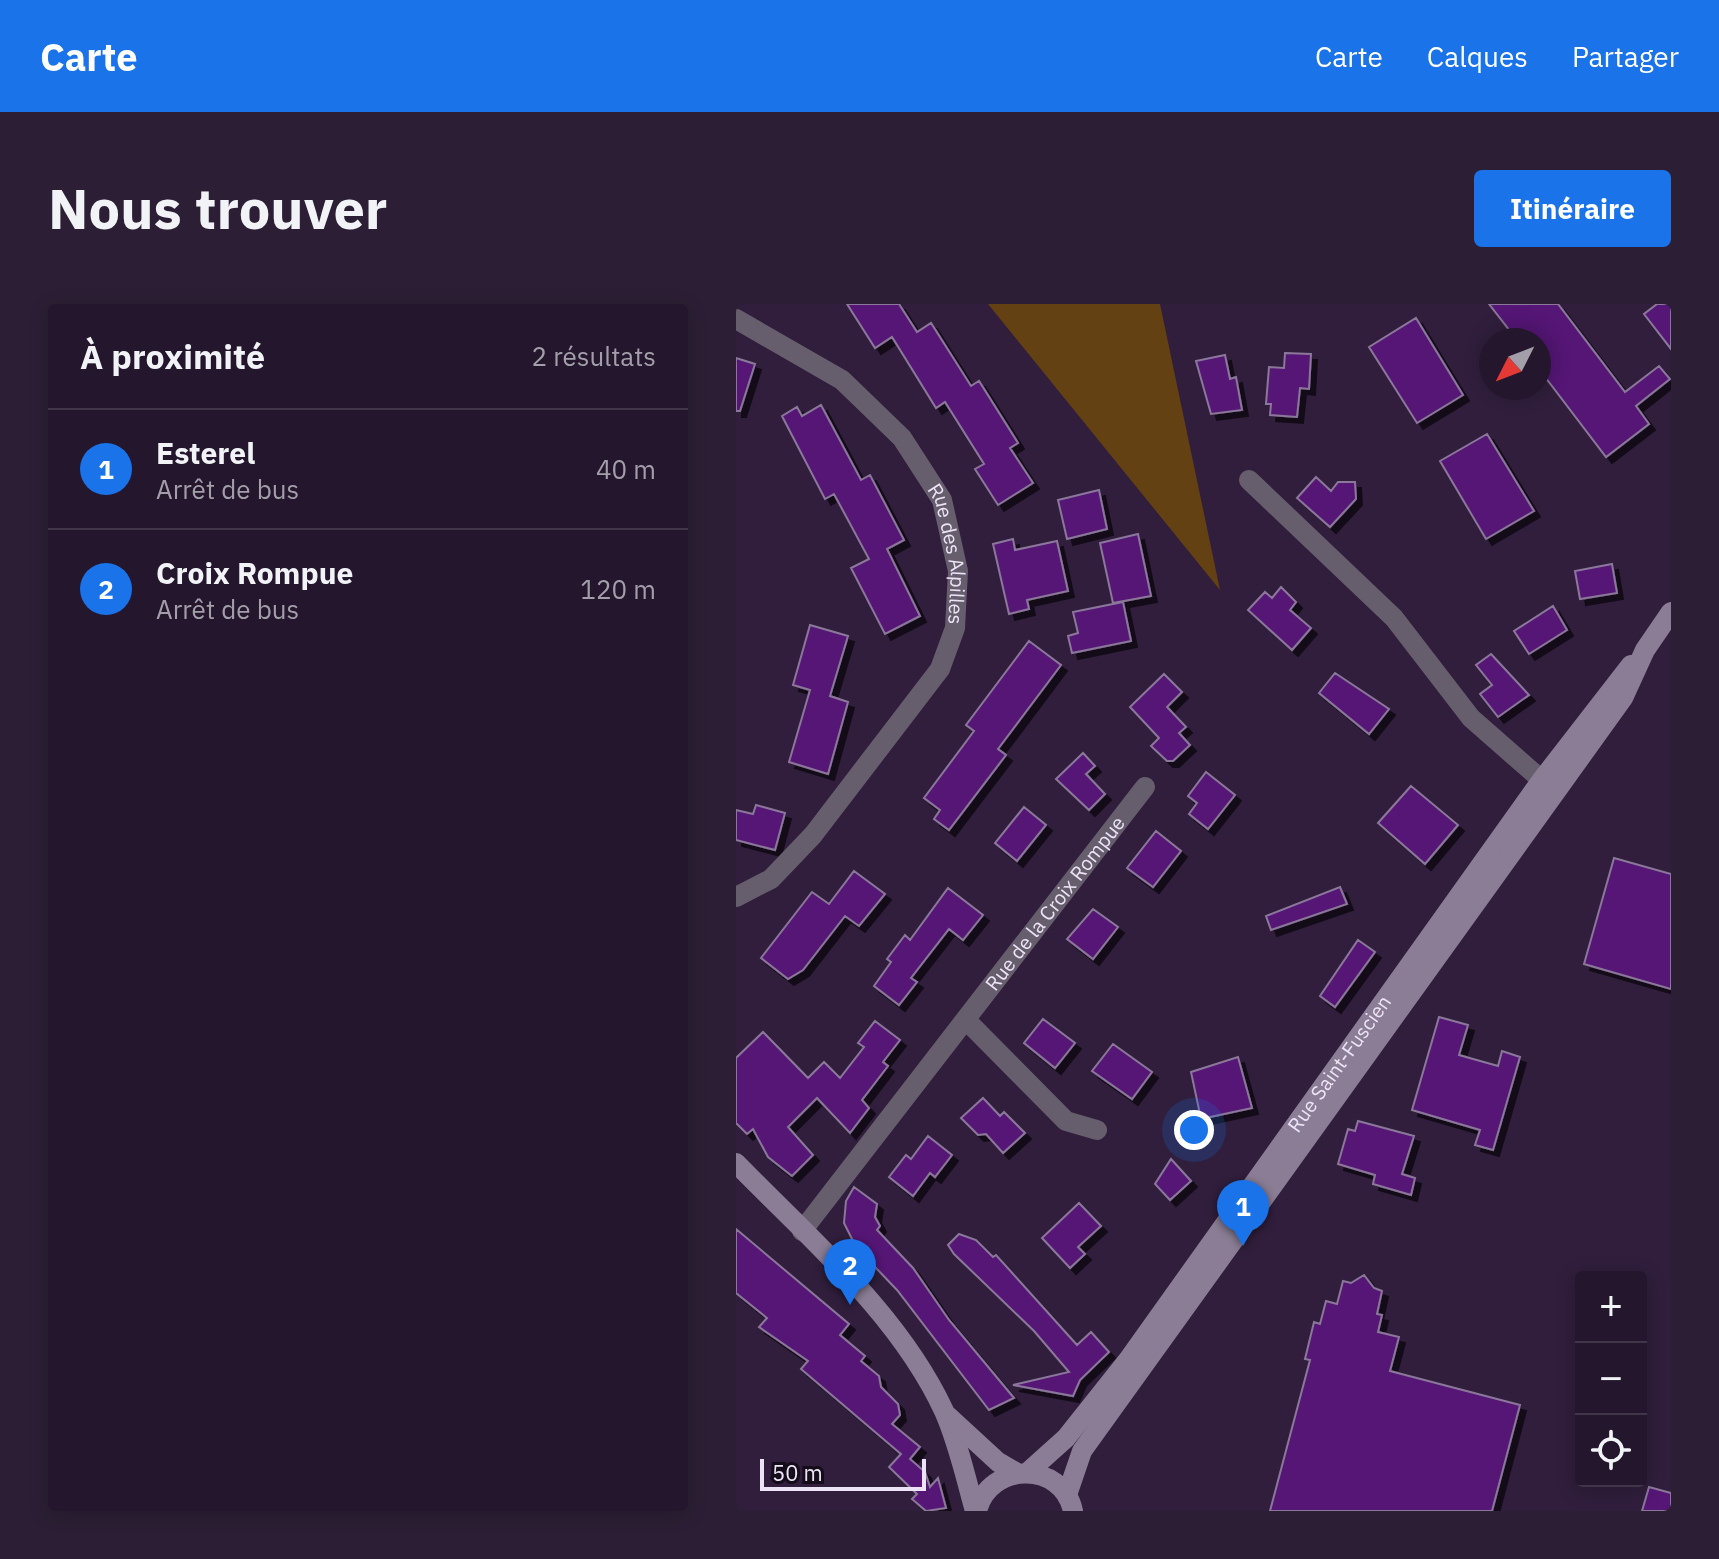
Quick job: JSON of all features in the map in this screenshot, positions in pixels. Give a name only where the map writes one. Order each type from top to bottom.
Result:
[{"type":"main road","name":"Rue Saint-Fuscien","points":[[976,1511],[990,1487],[1022,1473],[1066,1438],[1128,1360],[1547,786],[1623,698],[1645,650],[1671,612]]},
{"type":"main road","name":"Rue Saint-Fuscien","points":[[1070,1503],[1082,1451],[1547,786]]},
{"type":"main road","points":[[736,1163],[872,1306],[912,1354],[945,1413],[976,1511]]},
{"type":"main road","points":[[945,1413],[998,1462],[1022,1473],[1049,1479],[1070,1503]]},
{"type":"street","name":"Rue des Alpilles","points":[[736,319],[842,380],[902,438],[942,500],[958,571],[955,628],[940,669],[813,835],[771,879],[736,897]]},
{"type":"street","points":[[1249,480],[1394,618],[1471,718],[1547,786]]},
{"type":"street","name":"Rue de la Croix Rompue","points":[[802,1231],[1145,787]]},
{"type":"street","points":[[966,1020],[1066,1121],[1097,1130]]},
{"type":"shaded area","points":[[988,304],[1160,304],[1220,590]]},
{"type":"building","points":[[847,304],[899,304],[917,332],[931,323],[971,386],[979,381],[1018,443],[1010,448],[1033,483],[998,505],[975,469],[984,464],[945,402],[936,408],[892,337],[875,348]]},
{"type":"building","points":[[1489,304],[1558,304],[1625,392],[1659,366],[1670,379],[1636,406],[1649,424],[1606,457],[1551,385],[1551,328],[1508,328]]},
{"type":"building","points":[[1657,304],[1671,304],[1671,349],[1644,314]]},
{"type":"building","points":[[1416,318],[1463,395],[1417,423],[1369,347]]},
{"type":"building","points":[[1285,353],[1311,354],[1309,389],[1300,388],[1297,417],[1270,415],[1271,404],[1266,404],[1269,367],[1284,368]]},
{"type":"building","points":[[1225,355],[1230,379],[1236,377],[1242,410],[1211,414],[1196,361]]},
{"type":"building","points":[[736,358],[755,364],[740,411],[736,411]]},
{"type":"building","points":[[821,405],[861,480],[870,475],[904,540],[887,549],[920,616],[885,634],[851,568],[869,559],[834,494],[825,499],[782,416],[797,407],[802,416]]},
{"type":"building","points":[[1487,434],[1534,511],[1486,539],[1440,461]]},
{"type":"building","points":[[1316,477],[1331,491],[1338,482],[1355,482],[1356,499],[1330,527],[1297,498]]},
{"type":"building","points":[[1099,490],[1107,529],[1067,539],[1058,500]]},
{"type":"building","points":[[1138,534],[1151,596],[1113,603],[1100,543]]},
{"type":"building","points":[[1013,539],[1015,550],[1057,541],[1068,591],[1027,600],[1029,609],[1009,614],[993,544]]},
{"type":"building","points":[[1612,564],[1617,593],[1580,599],[1575,571]]},
{"type":"building","points":[[1281,587],[1296,602],[1290,610],[1311,628],[1292,650],[1248,610],[1265,592],[1272,598]]},
{"type":"building","points":[[1123,602],[1131,641],[1072,653],[1068,636],[1078,633],[1073,612]]},
{"type":"building","points":[[1553,606],[1567,630],[1529,654],[1514,631]]},
{"type":"building","points":[[810,625],[848,636],[830,696],[848,702],[828,774],[789,762],[810,690],[793,685]]},
{"type":"building","points":[[1029,641],[1061,665],[998,749],[1006,755],[949,830],[934,819],[940,810],[924,798],[974,731],[966,725]]},
{"type":"building","points":[[1491,654],[1529,695],[1498,717],[1480,694],[1492,685],[1476,665]]},
{"type":"building","points":[[1335,673],[1389,709],[1369,734],[1319,693]]},
{"type":"building","points":[[1164,674],[1182,692],[1167,707],[1186,727],[1179,733],[1190,745],[1173,761],[1167,761],[1151,746],[1159,738],[1130,707]]},
{"type":"building","points":[[1083,753],[1095,766],[1086,774],[1105,794],[1089,810],[1056,779]]},
{"type":"building","points":[[1206,772],[1235,795],[1208,829],[1189,814],[1197,803],[1188,796]]},
{"type":"building","points":[[1411,786],[1458,825],[1425,864],[1378,823]]},
{"type":"building","points":[[756,805],[785,813],[775,850],[736,840],[736,810],[753,814]]},
{"type":"building","points":[[1024,807],[1046,825],[1017,861],[995,843]]},
{"type":"building","points":[[1156,831],[1181,851],[1153,887],[1127,868]]},
{"type":"building","points":[[1614,858],[1671,874],[1671,989],[1584,964]]},
{"type":"building","points":[[854,871],[885,894],[859,926],[845,916],[803,970],[788,979],[761,958],[812,892],[829,904]]},
{"type":"building","points":[[1340,887],[1347,904],[1271,930],[1266,916]]},
{"type":"building","points":[[948,888],[983,915],[963,940],[949,929],[911,978],[917,982],[899,1005],[874,986],[891,962],[887,959],[905,935],[910,940]]},
{"type":"building","points":[[1093,909],[1118,927],[1093,959],[1067,939]]},
{"type":"building","points":[[1358,940],[1375,952],[1335,1007],[1320,996]]},
{"type":"building","points":[[1439,1017],[1468,1025],[1459,1055],[1498,1066],[1502,1051],[1520,1057],[1493,1150],[1475,1145],[1480,1130],[1412,1110]]},
{"type":"building","points":[[1043,1019],[1075,1043],[1055,1068],[1024,1043]]},
{"type":"building","points":[[875,1021],[900,1040],[883,1062],[888,1066],[862,1100],[869,1108],[850,1133],[817,1098],[788,1127],[813,1155],[792,1176],[768,1157],[753,1129],[747,1134],[736,1123],[736,1058],[763,1032],[808,1078],[824,1062],[840,1078],[864,1047],[858,1043]]},
{"type":"building","points":[[1113,1044],[1152,1072],[1132,1099],[1092,1071]]},
{"type":"building","points":[[1238,1057],[1252,1108],[1201,1119],[1191,1072]]},
{"type":"building","points":[[983,1098],[1000,1116],[1004,1112],[1025,1133],[1003,1153],[986,1134],[978,1135],[961,1118]]},
{"type":"building","points":[[1358,1121],[1414,1136],[1402,1174],[1415,1178],[1411,1195],[1373,1184],[1375,1175],[1338,1164],[1348,1129],[1355,1131]]},
{"type":"building","points":[[928,1136],[952,1155],[935,1177],[930,1173],[913,1196],[889,1177],[906,1155],[911,1159]]},
{"type":"building","points":[[1171,1159],[1191,1181],[1170,1200],[1155,1184]]},
{"type":"building","points":[[854,1187],[877,1204],[875,1217],[880,1226],[877,1230],[913,1268],[949,1320],[1014,1398],[989,1410],[897,1290],[856,1247],[844,1223],[846,1201]]},
{"type":"building","points":[[1079,1203],[1101,1226],[1078,1247],[1085,1254],[1070,1268],[1042,1238]]},
{"type":"building","points":[[736,1229],[849,1324],[840,1335],[865,1356],[861,1361],[879,1376],[881,1387],[898,1404],[900,1415],[892,1424],[920,1447],[910,1459],[925,1472],[930,1487],[938,1478],[946,1508],[926,1511],[912,1499],[917,1494],[889,1467],[901,1454],[801,1369],[808,1361],[759,1327],[767,1318],[736,1293]]},
{"type":"building","points":[[959,1234],[976,1240],[993,1257],[996,1255],[1077,1345],[1091,1332],[1109,1352],[1080,1380],[1073,1396],[1013,1385],[1069,1372],[1034,1331],[954,1254],[948,1245]]},
{"type":"building","points":[[1364,1275],[1374,1288],[1382,1291],[1377,1314],[1382,1315],[1378,1332],[1399,1337],[1390,1371],[1520,1405],[1492,1511],[1270,1511],[1310,1360],[1305,1359],[1314,1322],[1320,1324],[1326,1301],[1337,1304],[1343,1281],[1351,1283]]},
{"type":"building","points":[[1649,1487],[1671,1493],[1671,1511],[1642,1511]]},
{"type":"place","name":"Esterel","points":[[1243,1246]]},
{"type":"place","name":"Croix Rompue","points":[[850,1305]]}]
